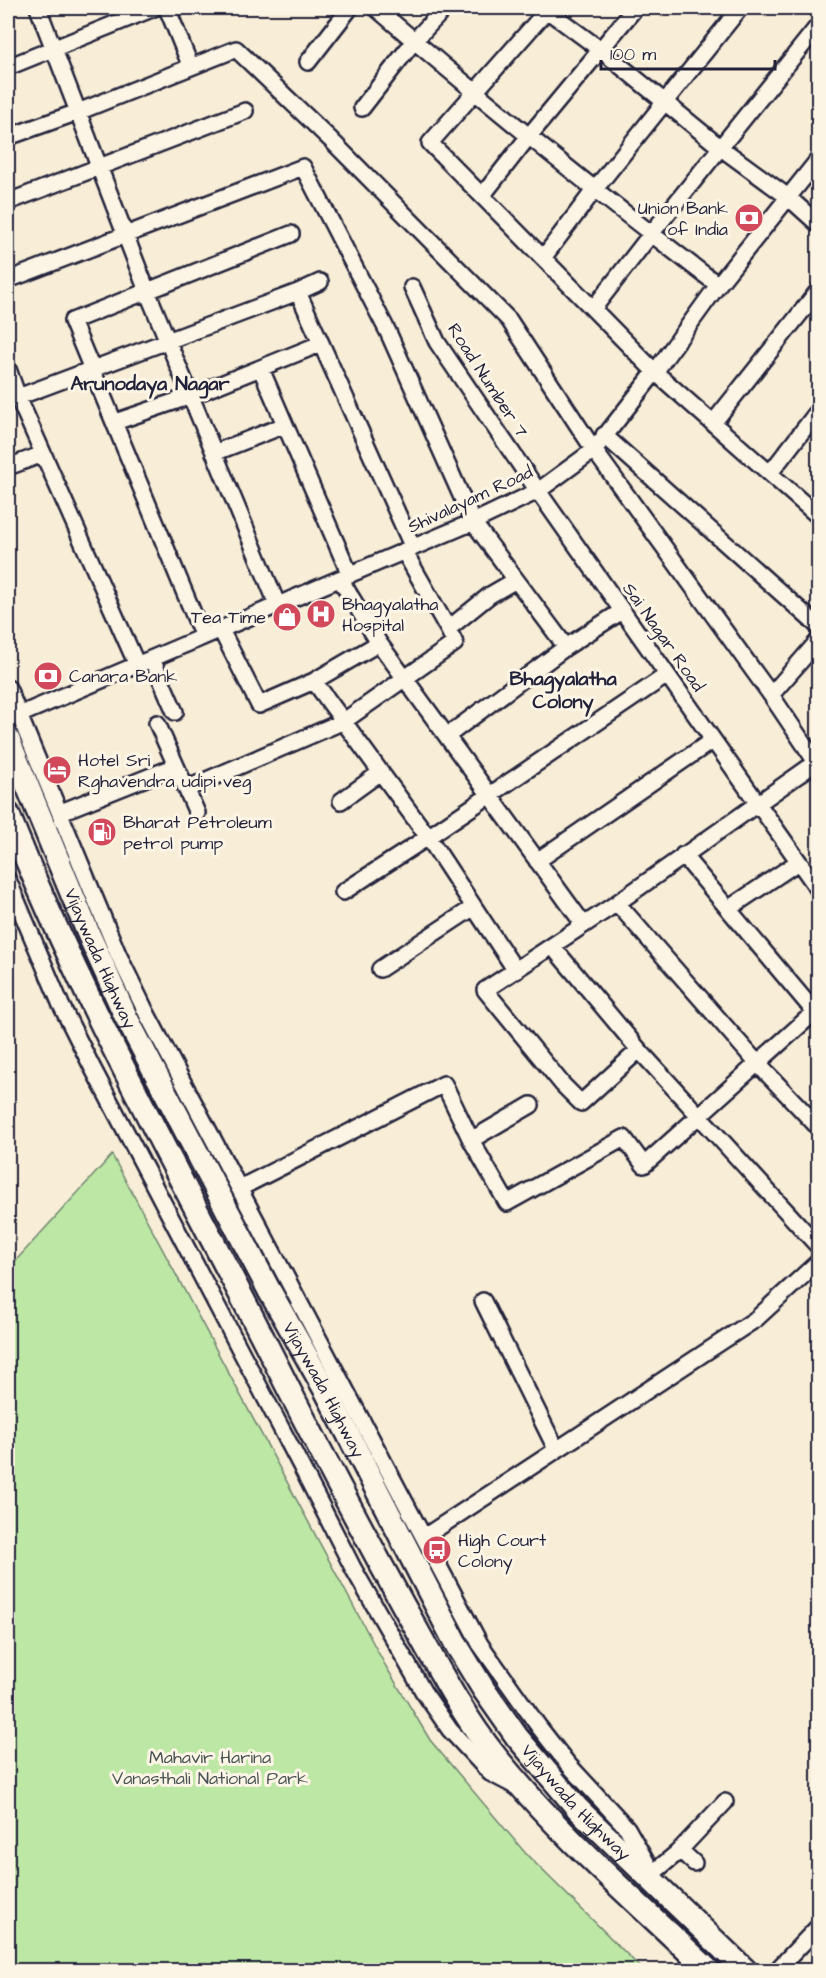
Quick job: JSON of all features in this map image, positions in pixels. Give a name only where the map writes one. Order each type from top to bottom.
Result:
[{"type":"highway","name":"Vijaywada Highway","points":[[8,739],[126,1017],[264,1281],[326,1391],[457,1646],[517,1737],[552,1780],[578,1809],[654,1877],[745,1971]]},
{"type":"highway","name":"Vijaywada Highway","points":[[8,814],[103,1029],[347,1501],[428,1650],[466,1714],[494,1754],[526,1791],[591,1858],[708,1971]]},
{"type":"street","points":[[38,8],[147,291],[278,606]]},
{"type":"street","points":[[8,67],[154,8]]},
{"type":"street","points":[[167,8],[191,67]]},
{"type":"street","points":[[308,62],[350,8]]},
{"type":"street","points":[[376,8],[474,92],[718,285]]},
{"type":"street","points":[[362,108],[414,41],[445,8]]},
{"type":"street","points":[[819,224],[788,197],[721,148],[547,8],[429,143],[655,372],[819,516]]},
{"type":"street","points":[[482,196],[635,8]]},
{"type":"street","points":[[543,258],[595,189],[740,8]]},
{"type":"street","points":[[593,309],[819,26]]},
{"type":"street","points":[[8,137],[78,112],[236,49],[331,140],[509,320],[594,450],[771,694],[818,763],[617,903],[485,990],[563,1085],[581,1102],[639,1050]]},
{"type":"street","points":[[8,202],[244,111]]},
{"type":"street","name":"Shivalayam Road","points":[[19,715],[473,522],[538,491],[594,450],[655,372],[718,285],[819,160]]},
{"type":"street","points":[[13,278],[303,167],[388,332],[473,522],[566,647]]},
{"type":"street","points":[[203,638],[72,321],[291,234]]},
{"type":"street","points":[[18,397],[320,282]]},
{"type":"street","name":"Road Number 7","points":[[412,287],[437,342],[538,491]]},
{"type":"street","points":[[713,423],[819,291]]},
{"type":"street","points":[[186,789],[344,721],[455,643],[408,550],[297,292]]},
{"type":"street","points":[[115,422],[191,396],[320,344]]},
{"type":"street","points":[[8,369],[18,397],[137,665]]},
{"type":"street","points":[[261,369],[345,577],[379,644],[584,925]]},
{"type":"street","points":[[770,473],[819,411]]},
{"type":"street","points":[[214,453],[285,425]]},
{"type":"street","points":[[604,435],[819,626]]},
{"type":"street","points":[[8,467],[43,454]]},
{"type":"street","name":"Sai Nagar Road","points":[[538,491],[798,862],[816,883]]},
{"type":"street","points":[[448,629],[490,595],[516,580]]},
{"type":"street","points":[[447,736],[566,647],[622,612]]},
{"type":"street","points":[[221,630],[259,705],[314,681],[379,644]]},
{"type":"street","points":[[771,694],[819,641]]},
{"type":"street","points":[[152,659],[175,712]]},
{"type":"street","points":[[343,892],[667,675]]},
{"type":"street","points":[[314,681],[428,837],[516,971]]},
{"type":"street","points":[[8,688],[118,954],[147,1014],[480,1644],[560,1754],[627,1828],[654,1877],[725,1802]]},
{"type":"street","points":[[157,723],[197,813]]},
{"type":"street","points":[[537,861],[713,740]]},
{"type":"street","points":[[61,812],[176,766]]},
{"type":"street","points":[[341,801],[381,772]]},
{"type":"street","points":[[240,1188],[444,1084],[471,1140],[507,1203],[624,1138],[644,1166],[817,1012],[683,855]]},
{"type":"street","points":[[728,909],[798,862]]},
{"type":"street","points":[[8,880],[61,1005],[92,1067],[353,1568],[423,1691],[450,1730],[490,1773],[526,1791]]},
{"type":"street","points":[[617,903],[758,1064],[819,1127]]},
{"type":"street","points":[[380,969],[474,907]]},
{"type":"street","points":[[552,946],[639,1050],[819,1246]]},
{"type":"street","points":[[471,1140],[531,1106]]},
{"type":"street","points":[[423,1537],[756,1319],[819,1262]]},
{"type":"street","points":[[483,1300],[556,1449]]},
{"type":"street","points":[[680,1850],[694,1863]]},
{"type":"street","points":[[777,1971],[819,1927]]},
{"type":"green space","name":"Mahavir Harina Vanasthali National Park","points":[[112,1155],[385,1665],[430,1740],[527,1855],[643,1970],[8,1970],[8,1269]]},
{"type":"place","name":"Union Bank of India","points":[[749,218]]},
{"type":"place","name":"Bhagyalatha Hospital","points":[[321,614]]},
{"type":"place","name":"Tea Time","points":[[287,617]]},
{"type":"place","name":"Canara Bank","points":[[48,676]]},
{"type":"place","name":"Hotel Sri Rghavendra udipi veg","points":[[57,770]]},
{"type":"place","name":"Bharat Petroleum petrol pump","points":[[102,832]]},
{"type":"place","name":"High Court Colony","points":[[437,1550]]},
{"type":"district","name":"Arunodaya Nagar","points":[[150,383]]},
{"type":"district","name":"Bhagyalatha Colony","points":[[563,690]]}]
